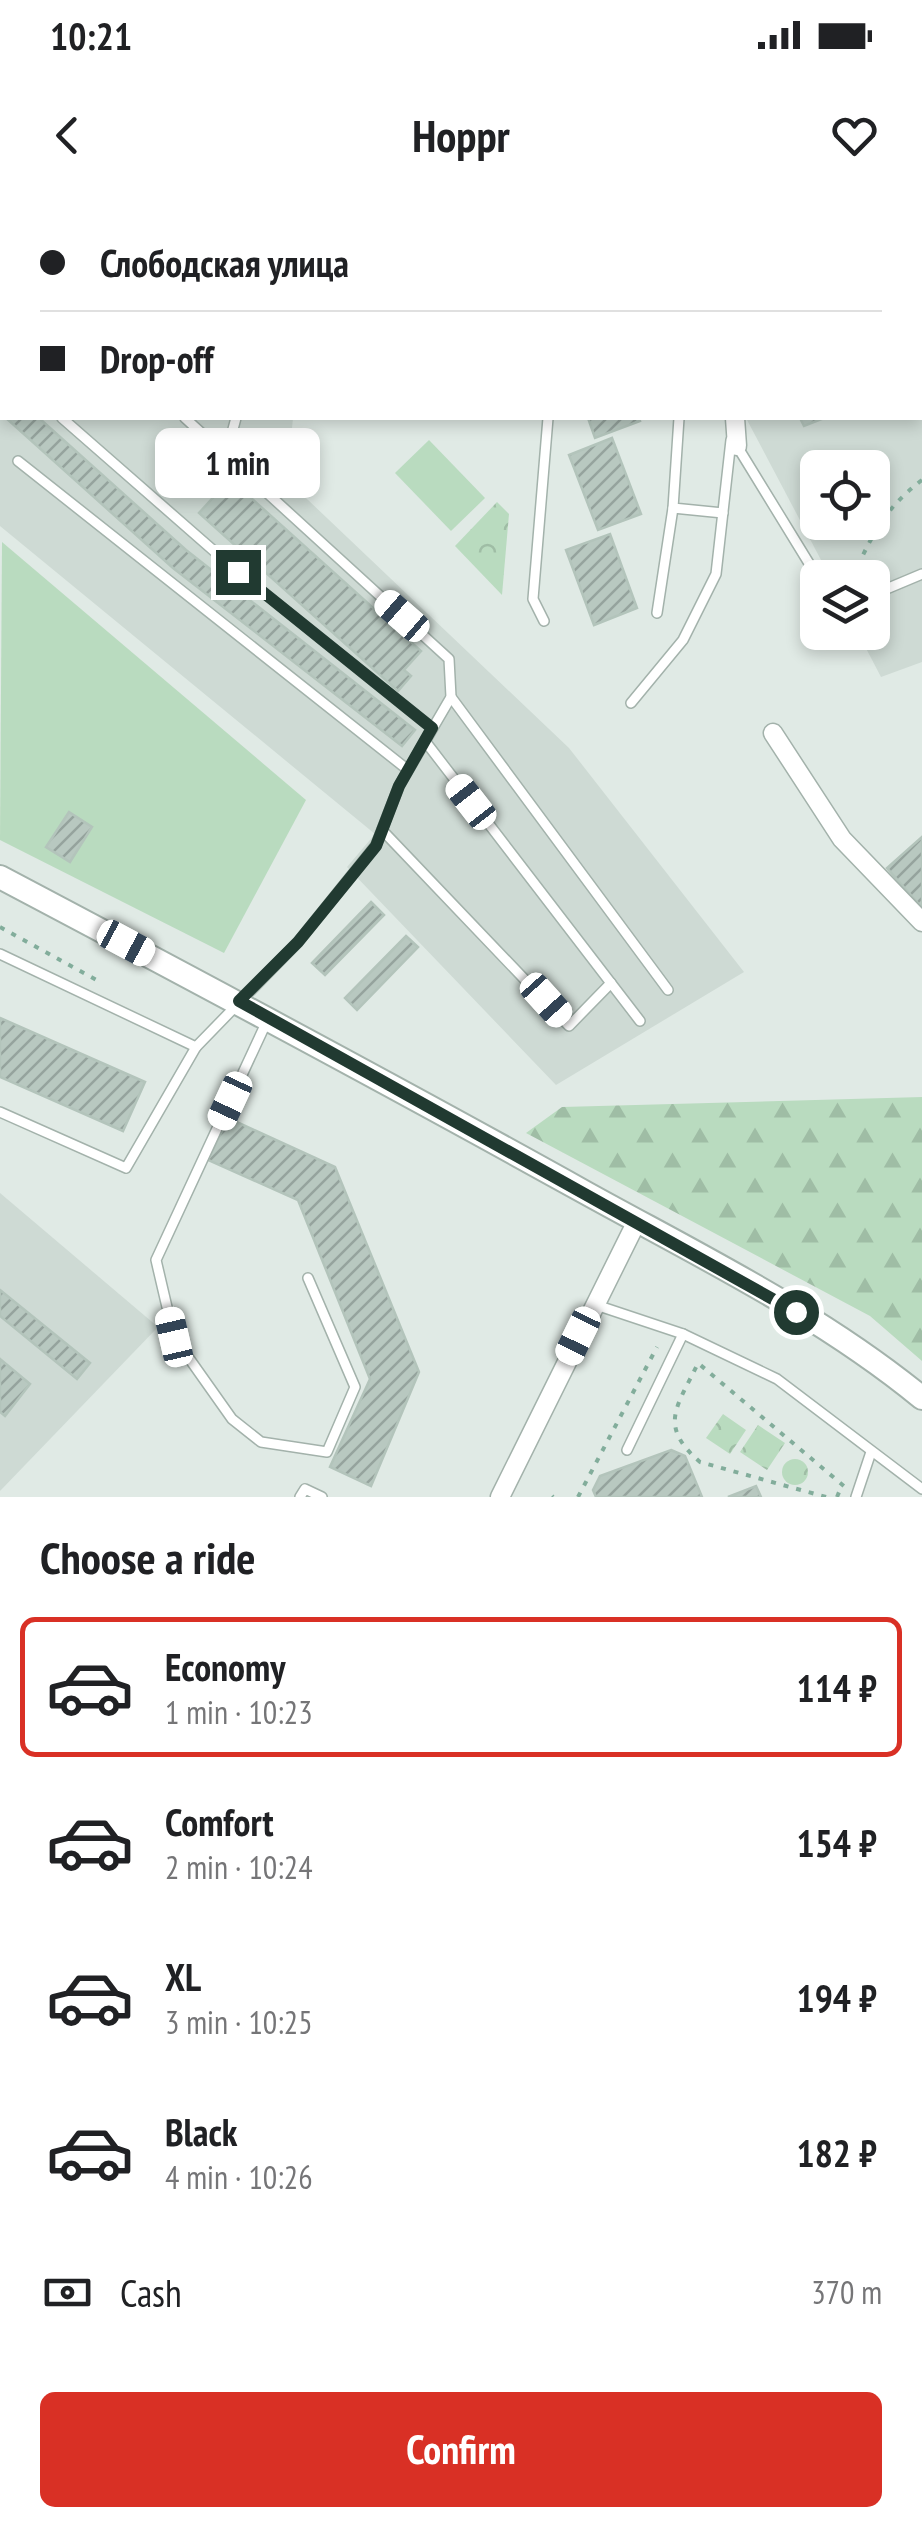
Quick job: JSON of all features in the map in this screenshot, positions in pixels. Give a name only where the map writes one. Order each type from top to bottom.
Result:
[{"type":"street","points":[[734,420],[737,446]]},
{"type":"street","points":[[772,732],[842,839],[922,922]]},
{"type":"street","points":[[0,877],[268,1016],[764,1292],[892,1373],[922,1398]]},
{"type":"street","points":[[500,1497],[637,1221]]},
{"type":"lane","points":[[64,420],[238,572],[432,728]]},
{"type":"lane","points":[[186,420],[448,658],[451,697],[668,990]]},
{"type":"lane","points":[[226,455],[235,420]]},
{"type":"lane","points":[[544,621],[533,600],[548,420]]},
{"type":"lane","points":[[658,613],[673,508],[679,420]]},
{"type":"lane","points":[[631,703],[683,640],[716,574],[734,420]]},
{"type":"lane","points":[[737,446],[807,560]]},
{"type":"lane","points":[[18,461],[408,770]]},
{"type":"lane","points":[[673,508],[723,513]]},
{"type":"lane","points":[[890,587],[922,574]]},
{"type":"lane","points":[[0,1112],[126,1168],[196,1047],[310,928],[376,846],[408,770],[451,697]]},
{"type":"lane","points":[[425,741],[640,1021]]},
{"type":"lane","points":[[382,830],[569,1026],[611,983]]},
{"type":"lane","points":[[0,954],[196,1047]]},
{"type":"lane","points":[[268,1016],[156,1260],[174,1337],[232,1419],[260,1442],[328,1452],[355,1387],[308,1278]]},
{"type":"lane","points":[[593,1304],[683,1334],[777,1379],[922,1489]]},
{"type":"lane","points":[[627,1450],[683,1334]]},
{"type":"lane","points":[[856,1497],[871,1452]]},
{"type":"lane","points":[[300,1497],[305,1489],[322,1497]]},
{"type":"path","points":[[861,560],[880,519],[922,480]]},
{"type":"path","points":[[826,1497],[700,1462],[686,1450],[674,1432],[672,1418],[698,1362],[842,1485],[837,1497]]},
{"type":"shaded area","points":[[0,420],[293,420],[287,480],[569,748],[744,972],[556,1085],[347,867],[375,834],[0,526]]},
{"type":"shaded area","points":[[747,420],[922,420],[922,662],[881,677],[867,650],[890,650],[890,560],[821,560],[810,540],[890,540],[890,450],[800,450],[800,520]]},
{"type":"shaded area","points":[[0,1193],[158,1327],[0,1491]]},
{"type":"green space","points":[[429,440],[485,498],[451,531],[395,473]]},
{"type":"green space","points":[[497,502],[509,514],[502,595],[455,546]]},
{"type":"green space","points":[[2,542],[306,800],[224,953],[0,840]]},
{"type":"green space","points":[[922,1097],[922,1361],[870,1316],[526,1133],[562,1107]]},
{"type":"green space","points":[[723,1414],[746,1430],[730,1454],[706,1438]]},
{"type":"green space","points":[[758,1425],[785,1443],[767,1470],[740,1452]]},
{"type":"green space","points":[[795,1459],[804,1463],[808,1472],[804,1481],[795,1485],[786,1481],[782,1472],[786,1463]]},
{"type":"building","points":[[8,420],[41,420],[186,550],[415,730],[402,746],[173,568]]},
{"type":"building","points":[[589,420],[640,420],[640,421],[595,438]]},
{"type":"building","points":[[612,438],[641,514],[598,530],[569,455]]},
{"type":"building","points":[[230,479],[421,651],[404,670],[411,676],[398,691],[199,513]]},
{"type":"building","points":[[610,534],[637,608],[594,625],[566,550]]},
{"type":"building","points":[[69,812],[92,827],[70,862],[46,847]]},
{"type":"building","points":[[922,837],[922,908],[887,868]]},
{"type":"building","points":[[371,902],[384,915],[325,975],[312,963]]},
{"type":"building","points":[[406,936],[418,947],[357,1010],[345,998]]},
{"type":"building","points":[[0,1018],[145,1082],[123,1131],[0,1077]]},
{"type":"building","points":[[228,1118],[335,1167],[419,1372],[371,1486],[330,1467],[370,1379],[298,1200],[208,1160]]},
{"type":"building","points":[[0,1290],[90,1363],[77,1379],[0,1316]]},
{"type":"building","points":[[0,1359],[30,1384],[5,1416],[0,1412]]},
{"type":"building","points":[[671,1450],[685,1456],[702,1497],[596,1497],[593,1490],[600,1476]]},
{"type":"building","points":[[756,1486],[761,1497],[728,1497]]},
{"type":"route","points":[[238,572],[432,728],[399,786],[376,846],[298,942],[239,1001],[796,1312]]}]
